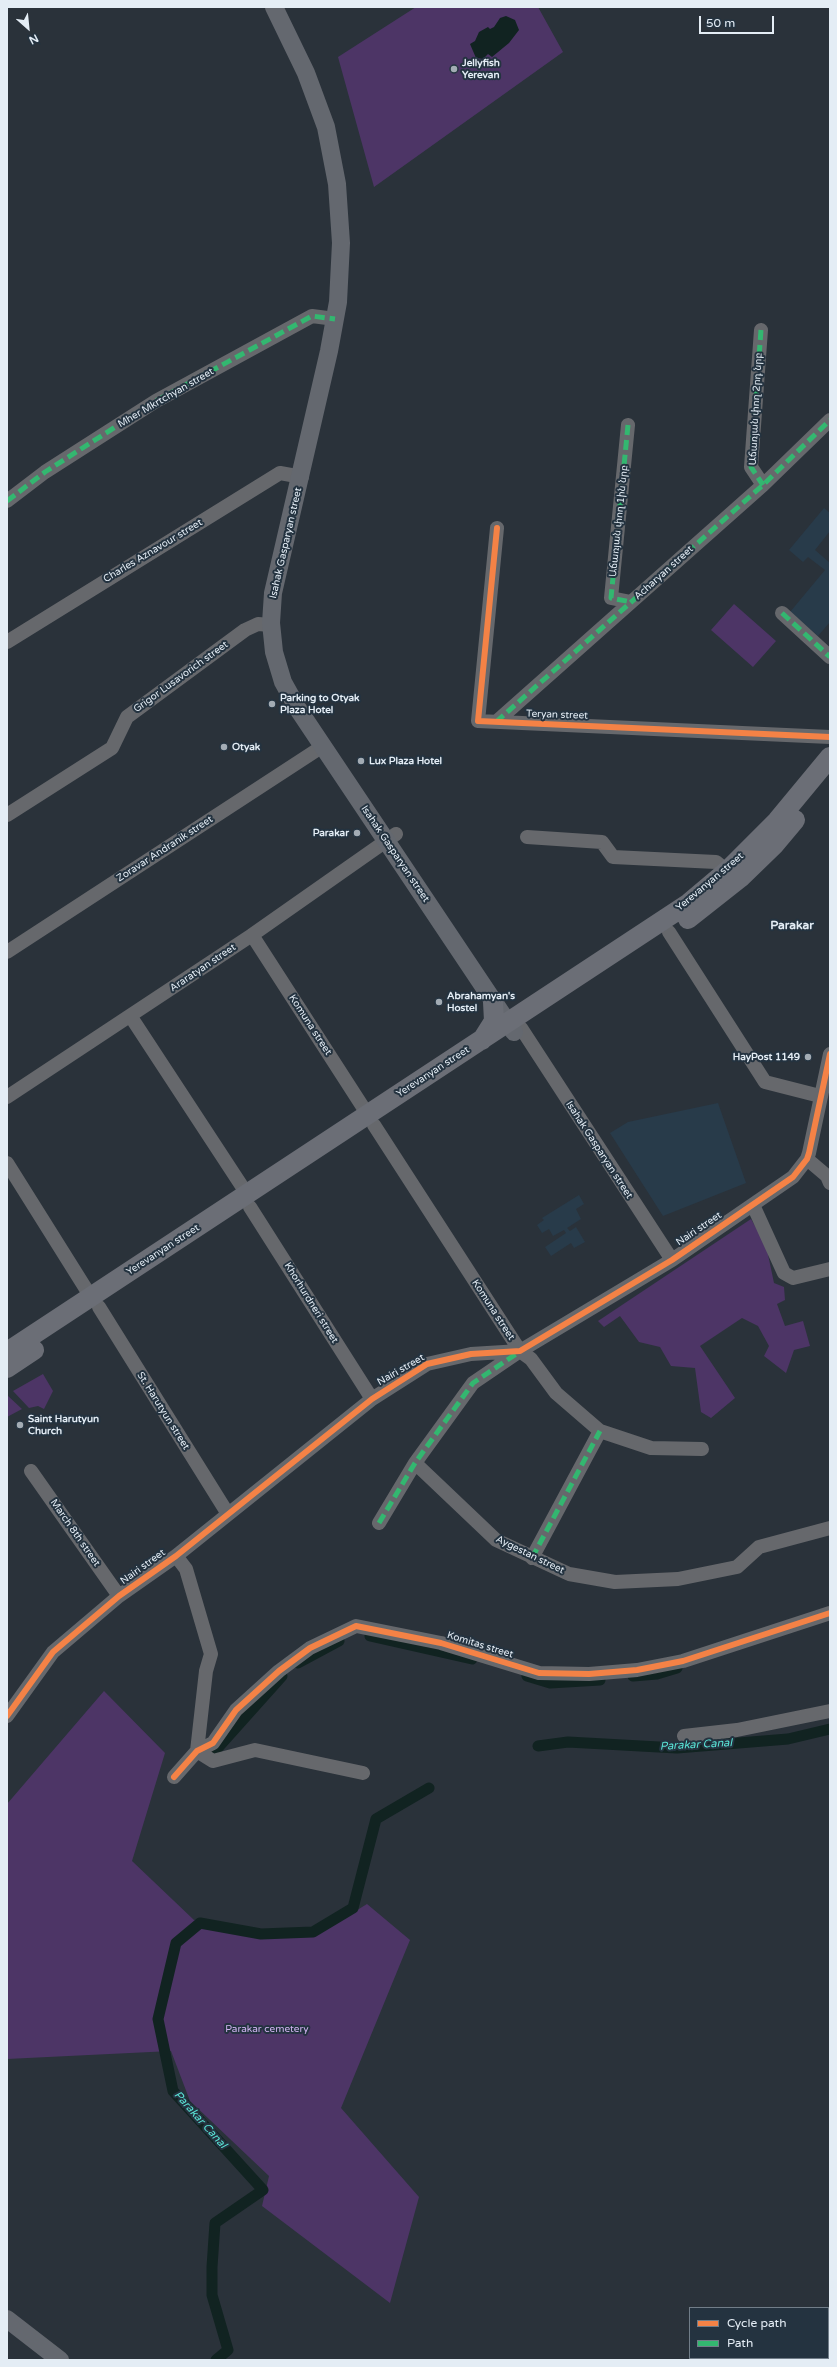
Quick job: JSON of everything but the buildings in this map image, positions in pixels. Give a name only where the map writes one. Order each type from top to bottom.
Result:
[{"type":"highway","name":"Yerevanyan street","points":[[371,1120],[482,1040],[517,1028],[689,902],[727,871],[777,821],[830,757]]},
{"type":"highway","name":"Yerevanyan street","points":[[7,1368],[95,1302],[371,1120],[669,932],[712,902],[740,878],[774,845],[830,778]]},
{"type":"highway","points":[[482,1040],[494,1021],[494,1002]]},
{"type":"highway","name":"Yerevanyan street","points":[[7,1352],[95,1302]]},
{"type":"main road","name":"Isahak Gasparyan street","points":[[274,7],[314,90],[326,127],[333,158],[341,230],[340,282],[335,319],[302,477],[274,593],[271,625],[274,652],[283,682],[298,709],[323,746],[391,838],[500,991],[517,1028]]},
{"type":"main road","name":"Isahak Gasparyan street","points":[[287,7],[318,72],[338,129],[349,183],[352,254],[349,297],[343,340],[286,596],[283,614],[284,643],[291,671],[299,689],[494,1002],[517,1028]]},
{"type":"main road","points":[[7,2319],[60,2360]]},
{"type":"street","name":"Mher Mkrtchyan street","points":[[7,501],[45,472],[156,401],[312,316],[335,319]]},
{"type":"street","name":"Աճառյան փող 2րդ նրբ","points":[[761,330],[751,467],[763,485]]},
{"type":"street","name":"Acharyan street","points":[[496,722],[763,485],[830,420]]},
{"type":"street","name":"Աճառյան փող 1ին նրբ","points":[[628,425],[611,598],[631,602]]},
{"type":"street","name":"Charles Aznavour street","points":[[7,642],[280,473],[302,477]]},
{"type":"street","name":"Teryan street","points":[[497,528],[478,721],[830,737]]},
{"type":"street","points":[[782,613],[830,656]]},
{"type":"street","name":"Grigor Lusavorich street","points":[[7,816],[112,748],[127,717],[245,630],[258,624],[271,625]]},
{"type":"street","name":"Zoravar Andranik street","points":[[7,952],[323,746]]},
{"type":"street","points":[[527,837],[602,842],[613,856],[716,862],[727,871]]},
{"type":"street","name":"Araratyan street","points":[[7,1097],[131,1017],[391,838]]},
{"type":"street","points":[[669,932],[765,1082],[820,1096]]},
{"type":"street","name":"Komuna street","points":[[252,935],[520,1351],[531,1359],[556,1393],[600,1431],[651,1448],[702,1449]]},
{"type":"street","name":"Khorhurdneri street","points":[[131,1017],[249,1201],[372,1399]]},
{"type":"street","name":"Isahak Gasparyan street","points":[[517,1028],[672,1260]]},
{"type":"street","name":"Nairi street","points":[[7,1716],[53,1652],[120,1596],[176,1556],[372,1399],[427,1364],[471,1354],[520,1351],[672,1260],[793,1177],[806,1160],[830,1054]]},
{"type":"street","points":[[806,1160],[827,1176],[830,1183]]},
{"type":"street","name":"St. Harutyun street","points":[[7,1162],[228,1514]]},
{"type":"street","points":[[753,1205],[784,1273],[793,1278],[830,1269]]},
{"type":"street","points":[[379,1523],[415,1464],[473,1383],[520,1351]]},
{"type":"street","points":[[532,1558],[600,1431]]},
{"type":"street","name":"Aygestan street","points":[[415,1464],[496,1540],[569,1574],[615,1582],[678,1580],[737,1567],[759,1547],[830,1528]]},
{"type":"street","name":"March 8th street","points":[[31,1471],[120,1596]]},
{"type":"street","points":[[176,1556],[186,1570],[211,1654],[206,1671],[197,1751],[212,1761],[255,1750],[363,1773]]},
{"type":"street","name":"Komitas street","points":[[174,1777],[197,1751],[212,1743],[236,1710],[279,1671],[310,1648],[356,1626],[441,1643],[539,1673],[588,1674],[637,1670],[683,1661],[830,1613]]},
{"type":"street","points":[[684,1736],[737,1730],[830,1711]]},
{"type":"shaded area","points":[[506,16],[515,20],[519,30],[509,43],[492,57],[488,54],[483,59],[476,58],[470,44],[475,41],[479,32],[488,27],[490,29],[494,27],[500,18]]},
{"type":"shaded area","points":[[824,508],[830,513],[830,531],[815,550],[830,563],[830,622],[818,636],[790,612],[825,570],[808,557],[803,562],[789,550]]},
{"type":"shaded area","points":[[718,1103],[746,1183],[663,1216],[610,1133],[628,1122]]},
{"type":"shaded area","points":[[579,1195],[584,1204],[576,1209],[581,1219],[567,1228],[570,1231],[576,1227],[585,1242],[574,1248],[571,1243],[551,1256],[545,1247],[566,1233],[564,1230],[553,1236],[549,1229],[542,1233],[537,1225],[544,1220],[542,1218]]},
{"type":"green space","points":[[416,7],[538,7],[563,52],[374,187],[338,57]]},
{"type":"green space","points":[[734,604],[776,641],[753,667],[711,630]]},
{"type":"green space","points":[[751,1219],[766,1245],[774,1283],[784,1287],[785,1300],[777,1304],[785,1326],[803,1321],[810,1346],[794,1350],[786,1373],[764,1356],[769,1346],[758,1326],[742,1318],[700,1346],[735,1398],[711,1418],[701,1412],[695,1368],[671,1366],[660,1347],[639,1342],[620,1316],[604,1327],[598,1321]]},
{"type":"green space","points":[[43,1374],[53,1391],[44,1409],[38,1406],[29,1408],[13,1391]]},
{"type":"green space","points":[[7,1395],[22,1409],[7,1417]]},
{"type":"green space","name":"Parakar cemetery","points":[[104,1691],[165,1753],[132,1861],[194,1920],[315,1936],[367,1904],[410,1940],[341,2108],[419,2197],[390,2303],[262,2206],[269,2176],[190,2101],[171,2051],[7,2059],[7,1804]]},
{"type":"waterway","points":[[370,1636],[472,1659]]},
{"type":"waterway","points":[[298,1663],[339,1641]]},
{"type":"waterway","points":[[633,1676],[657,1674],[677,1668]]},
{"type":"waterway","points":[[214,1752],[282,1676]]},
{"type":"waterway","points":[[527,1676],[550,1683],[600,1680]]},
{"type":"waterway","name":"Parakar Canal","points":[[538,1746],[568,1742],[677,1748],[788,1739],[830,1729]]},
{"type":"waterway","name":"Parakar Canal","points":[[216,2360],[228,2350],[212,2295],[215,2223],[263,2190],[173,2091],[158,2019],[176,1943],[200,1923],[261,1934],[313,1932],[353,1908],[376,1819],[429,1788]]},
{"type":"marked path","points":[[7,501],[45,472],[156,401],[312,316],[335,319]]},
{"type":"marked path","points":[[761,330],[751,467],[763,485]]},
{"type":"marked path","points":[[496,722],[763,485],[830,420]]},
{"type":"marked path","points":[[628,425],[611,598],[631,602]]},
{"type":"marked path","points":[[782,613],[830,657]]},
{"type":"marked path","points":[[379,1523],[415,1463],[473,1383],[519,1352]]},
{"type":"marked path","points":[[532,1558],[600,1431]]},
{"type":"cycle path","points":[[497,528],[478,721],[830,737]]},
{"type":"cycle path","points":[[7,1716],[53,1652],[119,1596],[176,1556],[372,1399],[427,1364],[471,1354],[520,1351],[672,1260],[793,1177],[807,1159],[809,1153],[830,1054]]},
{"type":"cycle path","points":[[174,1777],[197,1751],[213,1743],[236,1710],[279,1671],[310,1648],[356,1626],[441,1643],[539,1673],[589,1674],[637,1670],[683,1661],[830,1613]]},
{"type":"place","name":"Jellyfish Yerevan","points":[[454,69]]},
{"type":"place","name":"Parking to Otyak Plaza Hotel","points":[[272,704]]},
{"type":"place","name":"Otyak","points":[[224,747]]},
{"type":"place","name":"Lux Plaza Hotel","points":[[361,761]]},
{"type":"place","name":"Parakar","points":[[357,833]]},
{"type":"place","name":"Abrahamyan's Hostel","points":[[439,1002]]},
{"type":"place","name":"HayPost 1149","points":[[808,1057]]},
{"type":"place","name":"Saint Harutyun Church","points":[[20,1425]]},
{"type":"district","name":"Parakar","points":[[792,926]]}]
